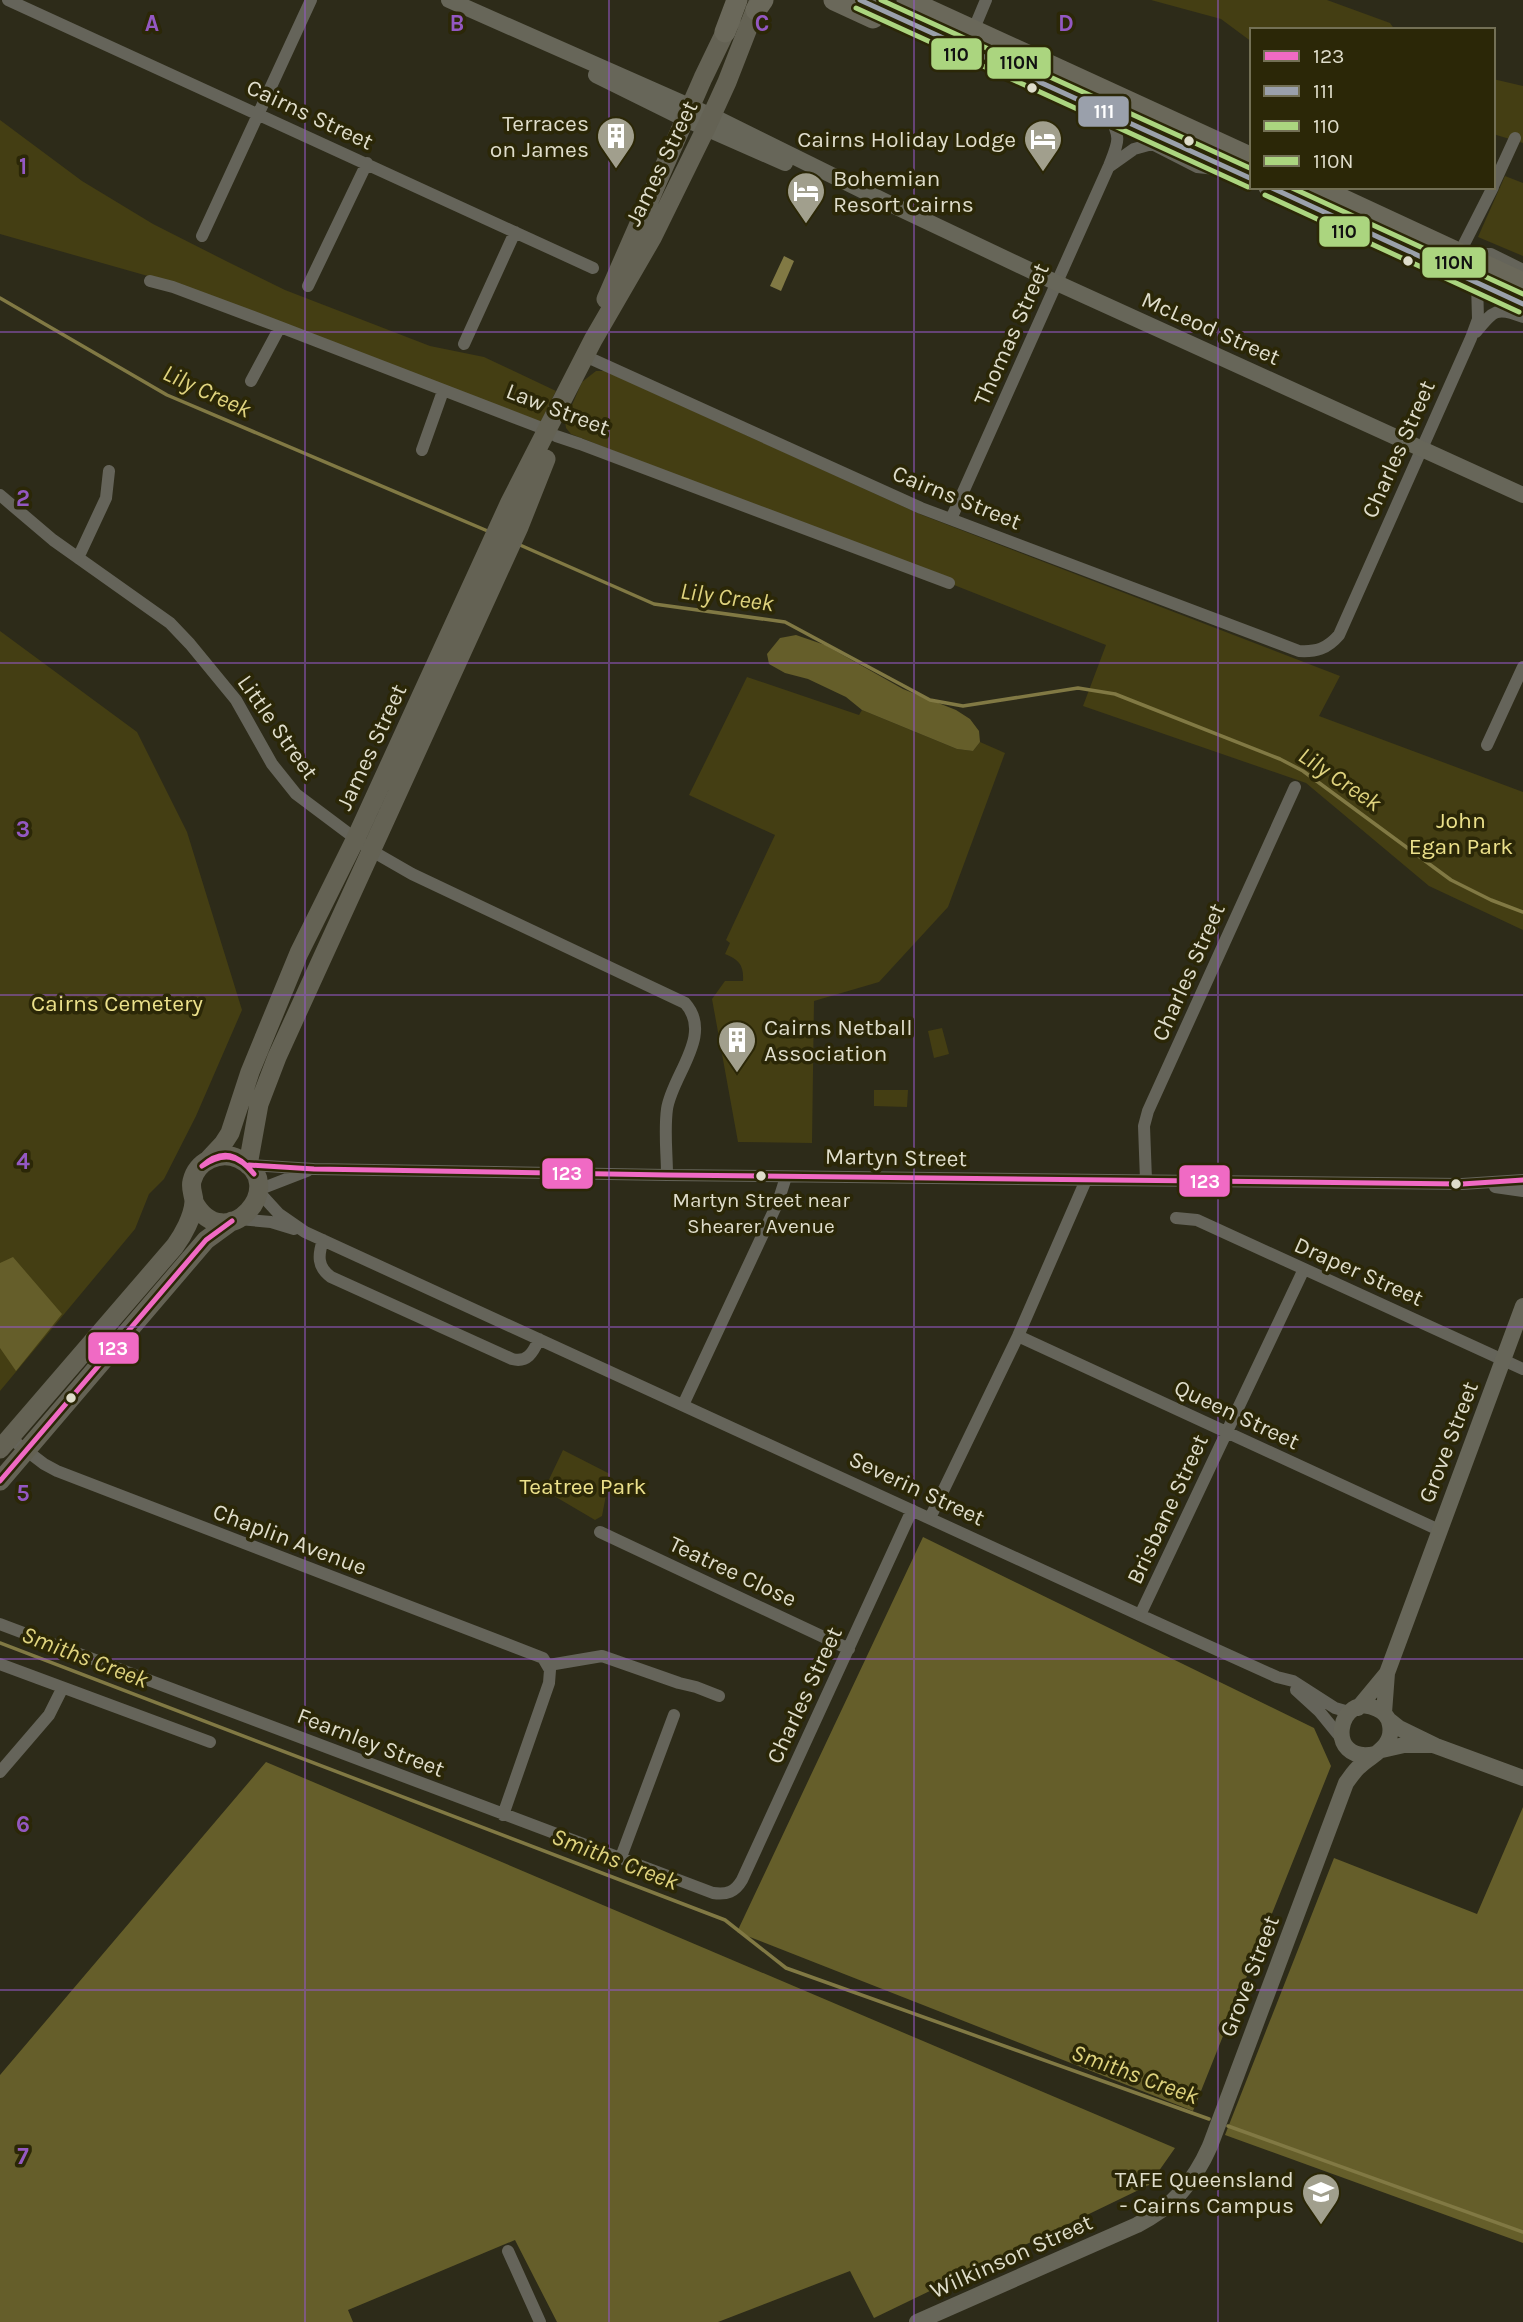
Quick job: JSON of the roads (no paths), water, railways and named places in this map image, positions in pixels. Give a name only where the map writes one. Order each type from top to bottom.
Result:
[{"type":"highway","points":[[834,0],[929,42],[963,36]]},
{"type":"highway","points":[[860,0],[963,36],[1246,170]]},
{"type":"highway","points":[[907,0],[963,36],[1105,111],[1246,170]]},
{"type":"highway","points":[[725,32],[751,2]]},
{"type":"highway","points":[[1273,189],[1523,304]]},
{"type":"highway","points":[[1320,189],[1523,284]]},
{"type":"main road","name":"James Street","points":[[589,348],[645,250],[709,122],[751,2]]},
{"type":"main road","name":"James Street","points":[[248,1165],[254,1123],[268,1078],[372,851],[501,544],[589,348],[609,290],[725,32]]},
{"type":"main road","name":"James Street","points":[[209,1160],[230,1133],[250,1072],[299,953],[501,544]]},
{"type":"main road","points":[[0,1481],[206,1240],[235,1220],[252,1208],[258,1191],[256,1177],[248,1165],[238,1158],[227,1156],[209,1160],[193,1177],[191,1188],[194,1202],[207,1217],[216,1221],[235,1220]]},
{"type":"main road","points":[[5,1444],[175,1246],[185,1229],[194,1202]]},
{"type":"street","name":"Cairns Street","points":[[8,0],[593,268]]},
{"type":"street","points":[[202,236],[311,0]]},
{"type":"street","name":"McLeod Street","points":[[449,0],[508,27],[583,69],[709,122],[1057,284],[1523,495]]},
{"type":"street","points":[[963,36],[978,0]]},
{"type":"street","points":[[963,36],[986,0]]},
{"type":"street","name":"Thomas Street","points":[[951,519],[1109,166],[1118,142],[1118,134],[1105,111]]},
{"type":"street","points":[[1495,182],[1515,138]]},
{"type":"street","points":[[1109,166],[1134,149],[1152,144],[1197,167],[1246,170]]},
{"type":"street","points":[[309,286],[367,163]]},
{"type":"street","points":[[1492,189],[1460,254],[1491,254],[1523,270]]},
{"type":"street","points":[[464,344],[515,232]]},
{"type":"street","name":"Law Street","points":[[150,281],[279,327],[949,583]]},
{"type":"street","name":"Charles Street","points":[[1322,649],[1339,635],[1471,338],[1479,307],[1477,283]]},
{"type":"street","name":"Charles Street","points":[[1471,338],[1491,314],[1497,311],[1508,311],[1523,317]]},
{"type":"street","points":[[251,381],[279,327]]},
{"type":"street","name":"Cairns Street","points":[[589,348],[903,500],[1299,652],[1322,649]]},
{"type":"street","points":[[422,450],[443,391]]},
{"type":"street","points":[[78,558],[106,498],[109,471]]},
{"type":"street","name":"Little Street","points":[[0,495],[36,527],[176,629],[236,700],[272,764],[291,789],[310,806],[372,851],[412,874],[677,998],[691,1010],[695,1020],[695,1037],[667,1108],[667,1175]]},
{"type":"street","points":[[1487,745],[1523,667]]},
{"type":"street","name":"Charles Street","points":[[1146,1180],[1144,1126],[1148,1111],[1295,787]]},
{"type":"street","name":"Martyn Street","points":[[248,1165],[314,1169],[786,1177],[1478,1184],[1523,1180]]},
{"type":"street","name":"Martyn Street","points":[[258,1191],[284,1178],[314,1169]]},
{"type":"street","points":[[683,1405],[778,1202],[786,1177]]},
{"type":"street","points":[[930,1518],[1018,1336],[1086,1180]]},
{"type":"street","name":"Martyn Street","points":[[1478,1184],[1523,1191]]},
{"type":"street","name":"Severin Street","points":[[258,1191],[279,1214],[305,1232]]},
{"type":"street","name":"Draper Street","points":[[1176,1218],[1197,1220],[1523,1369]]},
{"type":"street","name":"Severin Street","points":[[235,1220],[271,1222],[305,1232],[1140,1615],[1293,1681],[1335,1708],[1354,1710]]},
{"type":"street","points":[[323,1240],[319,1251],[320,1263],[331,1277],[512,1359],[519,1360],[530,1356],[539,1339]]},
{"type":"street","name":"Brisbane Street","points":[[1140,1615],[1304,1269]]},
{"type":"street","name":"Grove Street","points":[[1386,1717],[1387,1673],[1523,1306]]},
{"type":"street","name":"Queen Street","points":[[1018,1336],[1439,1530]]},
{"type":"street","name":"Chaplin Avenue","points":[[5,1444],[26,1451],[57,1471],[539,1656],[550,1671]]},
{"type":"street","name":"Charles Street","points":[[729,1893],[743,1880],[912,1510]]},
{"type":"street","name":"Teatree Close","points":[[600,1532],[849,1649]]},
{"type":"street","name":"Fearnley Street","points":[[0,1624],[713,1894],[729,1893]]},
{"type":"street","points":[[503,1815],[550,1671],[601,1656],[719,1696]]},
{"type":"street","points":[[0,1664],[210,1742]]},
{"type":"street","name":"Grove Street","points":[[1354,1710],[1387,1673]]},
{"type":"street","name":"Severin Street","points":[[1277,1676],[1309,1700],[1343,1741]]},
{"type":"street","points":[[0,1772],[48,1714],[62,1689]]},
{"type":"street","points":[[1436,1746],[1404,1745],[1358,1755],[1343,1741],[1343,1721],[1354,1710],[1370,1706],[1399,1728],[1436,1746],[1523,1779]]},
{"type":"street","points":[[621,1857],[674,1715]]},
{"type":"street","points":[[1378,1752],[1390,1736],[1386,1717]]},
{"type":"street","name":"Grove Street","points":[[1343,1741],[1346,1783]]},
{"type":"street","name":"Grove Street","points":[[1190,2183],[1210,2144],[1346,1783],[1357,1769],[1378,1752]]},
{"type":"street","name":"Wilkinson Street","points":[[917,2322],[1149,2219],[1169,2206],[1190,2183]]},
{"type":"street","points":[[508,2251],[540,2322]]},
{"type":"waterway","name":"Lily Creek","points":[[0,298],[167,395],[490,532]]},
{"type":"waterway","name":"Lily Creek","points":[[520,545],[654,604],[785,622],[930,700],[963,706],[1078,688],[1115,694],[1280,759],[1303,771],[1451,880],[1523,912]]},
{"type":"waterway","name":"Smiths Creek","points":[[0,1643],[725,1920],[786,1968],[1209,2119]]},
{"type":"waterway","name":"Smiths Creek","points":[[1228,2126],[1523,2232]]},
{"type":"place","name":"Terraces on James","points":[[616,170]]},
{"type":"place","name":"Cairns Holiday Lodge","points":[[1043,173]]},
{"type":"place","name":"Bohemian Resort Cairns","points":[[806,225]]},
{"type":"place","name":"Cairns Netball Association","points":[[737,1074]]},
{"type":"place","name":"Martyn Street near Shearer Avenue","points":[[761,1176]]},
{"type":"place","name":"TAFE Queensland - Cairns Campus","points":[[1321,2226]]},
{"type":"park label","name":"John Egan Park","points":[[1461,833]]},
{"type":"park label","name":"Cairns Cemetery","points":[[117,1003]]},
{"type":"park label","name":"Teatree Park","points":[[583,1486]]}]
